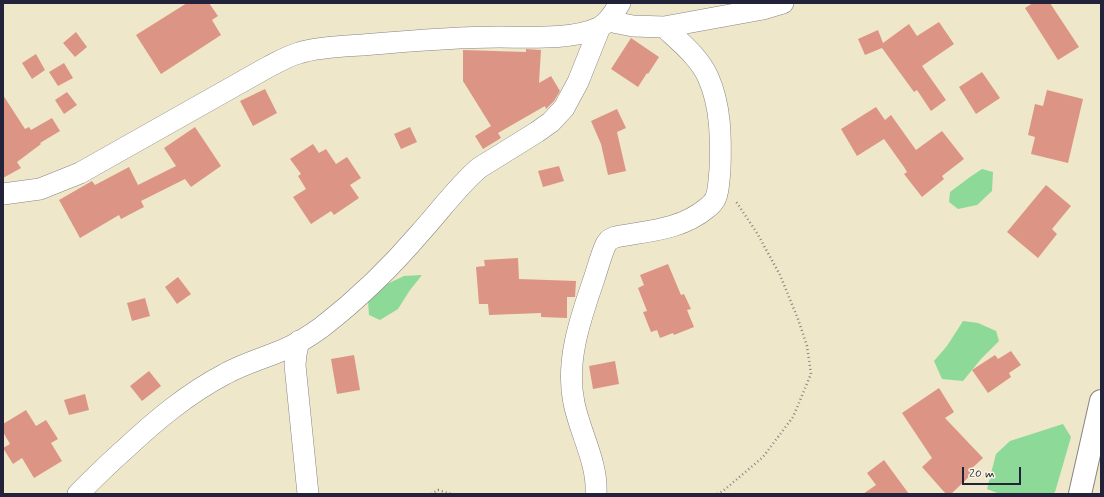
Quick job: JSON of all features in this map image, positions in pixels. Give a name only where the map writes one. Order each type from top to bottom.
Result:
[{"type":"main road","points":[[1080,494],[1101,402]]},
{"type":"street","points":[[78,494],[141,434],[197,389],[226,373],[284,349],[322,327],[390,267],[460,185],[479,168],[551,122],[564,108],[578,82],[604,24],[620,3]]},
{"type":"street","points":[[3,194],[40,189],[80,173],[262,70],[299,52],[458,37],[563,36],[590,31],[604,24],[664,27],[756,10],[783,3]]},
{"type":"street","points":[[596,494],[593,467],[573,401],[572,370],[581,316],[606,244],[609,240],[615,237],[679,225],[698,215],[708,207],[716,196],[719,178],[719,119],[714,94],[708,76],[692,54],[664,27]]},
{"type":"street","points":[[299,341],[295,366],[308,494]]},
{"type":"path","points":[[716,196],[737,203],[764,245],[780,275],[798,319],[807,346],[811,374],[793,417],[763,456],[723,491],[717,494]]},
{"type":"path","points":[[431,494],[438,490],[451,494]]},
{"type":"green space","points":[[982,169],[993,172],[992,191],[977,205],[958,209],[949,202],[950,192]]},
{"type":"green space","points":[[422,275],[398,309],[380,320],[369,315],[368,300],[383,286],[404,276]]},
{"type":"green space","points":[[963,321],[978,323],[996,331],[999,341],[981,359],[963,381],[942,379],[934,361],[947,346]]},
{"type":"green space","points":[[1063,424],[1071,437],[1055,492],[1052,494],[1000,494],[987,489],[996,454],[1010,441]]},
{"type":"building","points":[[187,3],[209,3],[218,16],[212,20],[221,35],[161,74],[136,35]]},
{"type":"building","points":[[1033,3],[1050,3],[1079,47],[1058,60],[1025,8]]},
{"type":"building","points":[[939,22],[954,44],[922,66],[946,100],[931,111],[917,90],[914,92],[882,48],[865,55],[858,39],[878,30],[883,43],[909,24],[917,36]]},
{"type":"building","points":[[76,32],[87,47],[75,57],[63,43]]},
{"type":"building","points":[[631,38],[659,57],[638,87],[611,69]]},
{"type":"building","points":[[526,49],[541,50],[539,83],[551,76],[560,91],[554,101],[546,109],[545,106],[498,133],[501,138],[483,149],[475,136],[491,126],[463,81],[463,50],[526,52]]},
{"type":"building","points":[[36,54],[45,70],[32,79],[22,63]]},
{"type":"building","points":[[64,63],[73,78],[58,86],[49,72]]},
{"type":"building","points":[[982,72],[1000,98],[976,114],[959,87]]},
{"type":"building","points":[[265,89],[277,113],[253,126],[240,101]]},
{"type":"building","points":[[1047,90],[1083,99],[1068,163],[1031,154],[1035,137],[1028,135],[1035,104],[1043,106]]},
{"type":"building","points":[[67,92],[77,105],[64,114],[55,100]]},
{"type":"building","points":[[3,95],[25,129],[29,127],[31,130],[52,118],[60,131],[40,143],[41,144],[17,162],[21,168],[3,178]]},
{"type":"building","points":[[876,107],[885,120],[891,115],[916,150],[942,131],[964,159],[942,176],[944,179],[922,197],[904,174],[907,172],[884,139],[857,156],[841,129]]},
{"type":"building","points":[[617,109],[626,128],[617,132],[626,171],[608,175],[601,144],[591,121]]},
{"type":"building","points":[[195,127],[221,166],[191,187],[185,179],[141,201],[144,207],[121,219],[119,215],[80,238],[59,200],[92,181],[95,185],[129,167],[138,185],[176,166],[164,148]]},
{"type":"building","points":[[410,127],[417,142],[401,149],[394,134]]},
{"type":"building","points":[[313,144],[319,153],[326,149],[336,164],[347,157],[361,178],[350,185],[359,198],[334,215],[331,211],[311,224],[293,197],[306,189],[298,176],[301,174],[290,159]]},
{"type":"building","points":[[559,166],[564,181],[543,187],[538,171]]},
{"type":"building","points":[[1046,185],[1071,206],[1052,229],[1057,234],[1038,258],[1007,232]]},
{"type":"building","points":[[518,258],[519,279],[576,281],[575,297],[567,297],[567,318],[541,317],[541,313],[489,315],[488,304],[479,304],[476,267],[485,266],[484,260]]},
{"type":"building","points":[[668,264],[681,295],[684,294],[691,309],[687,310],[694,327],[674,335],[673,333],[660,338],[657,330],[651,332],[643,312],[647,311],[638,288],[644,285],[640,275]]},
{"type":"building","points":[[178,277],[191,294],[177,304],[165,287]]},
{"type":"building","points":[[145,298],[150,316],[132,321],[127,303]]},
{"type":"building","points":[[1011,351],[1021,365],[1009,373],[1011,377],[988,393],[972,370],[995,355],[998,359]]},
{"type":"building","points":[[354,355],[360,390],[337,394],[331,359]]},
{"type":"building","points":[[615,361],[619,384],[593,389],[589,366]]},
{"type":"building","points":[[149,371],[161,386],[142,401],[130,386]]},
{"type":"building","points":[[939,388],[954,412],[945,418],[983,458],[970,470],[973,473],[951,494],[946,494],[922,467],[932,458],[902,413]]},
{"type":"building","points":[[85,394],[89,410],[69,415],[64,400]]},
{"type":"building","points":[[26,410],[36,426],[46,420],[58,439],[51,443],[62,461],[34,478],[22,458],[13,464],[3,448],[10,444],[3,432],[3,424]]},
{"type":"building","points":[[884,460],[909,494],[863,494],[876,485],[867,473]]}]
